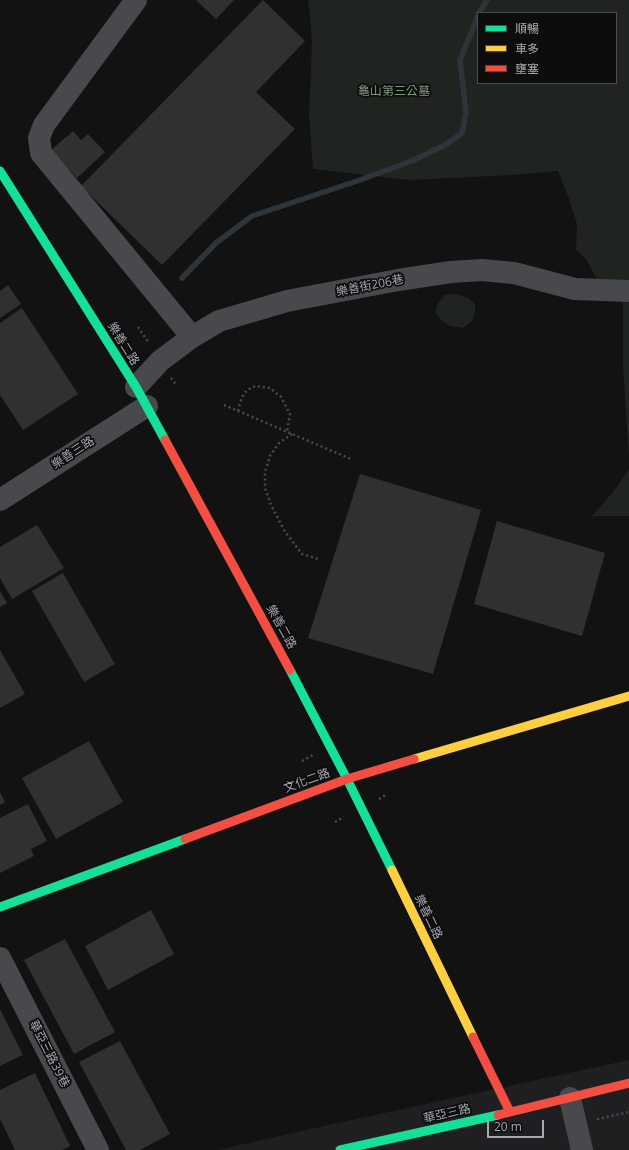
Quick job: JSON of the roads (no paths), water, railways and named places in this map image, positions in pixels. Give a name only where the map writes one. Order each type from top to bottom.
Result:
[{"type":"street","points":[[136,0],[44,126],[39,138],[41,152],[192,337]]},
{"type":"street","name":"樂善二路","points":[[0,171],[136,387],[282,654],[347,779],[510,1112]]},
{"type":"street","name":"樂善街206巷","points":[[136,387],[160,361],[192,337],[219,321],[287,301],[398,280],[451,272],[482,270],[514,273],[575,289],[629,291]]},
{"type":"street","name":"樂善三路","points":[[0,500],[147,406]]},
{"type":"street","name":"文化二路","points":[[0,907],[347,779],[629,696]]},
{"type":"street","name":"華亞三路39巷","points":[[0,958],[98,1150]]},
{"type":"street","name":"華亞三路","points":[[340,1150],[510,1112],[629,1083]]},
{"type":"street","points":[[570,1098],[582,1150]]},
{"type":"waterway","points":[[480,12],[487,0]]},
{"type":"waterway","points":[[182,278],[216,243],[252,216],[360,180],[414,160],[447,144],[462,133],[466,113],[460,60],[477,18]]},
{"type":"park label","name":"龜山第三公墓","points":[[394,92]]}]
